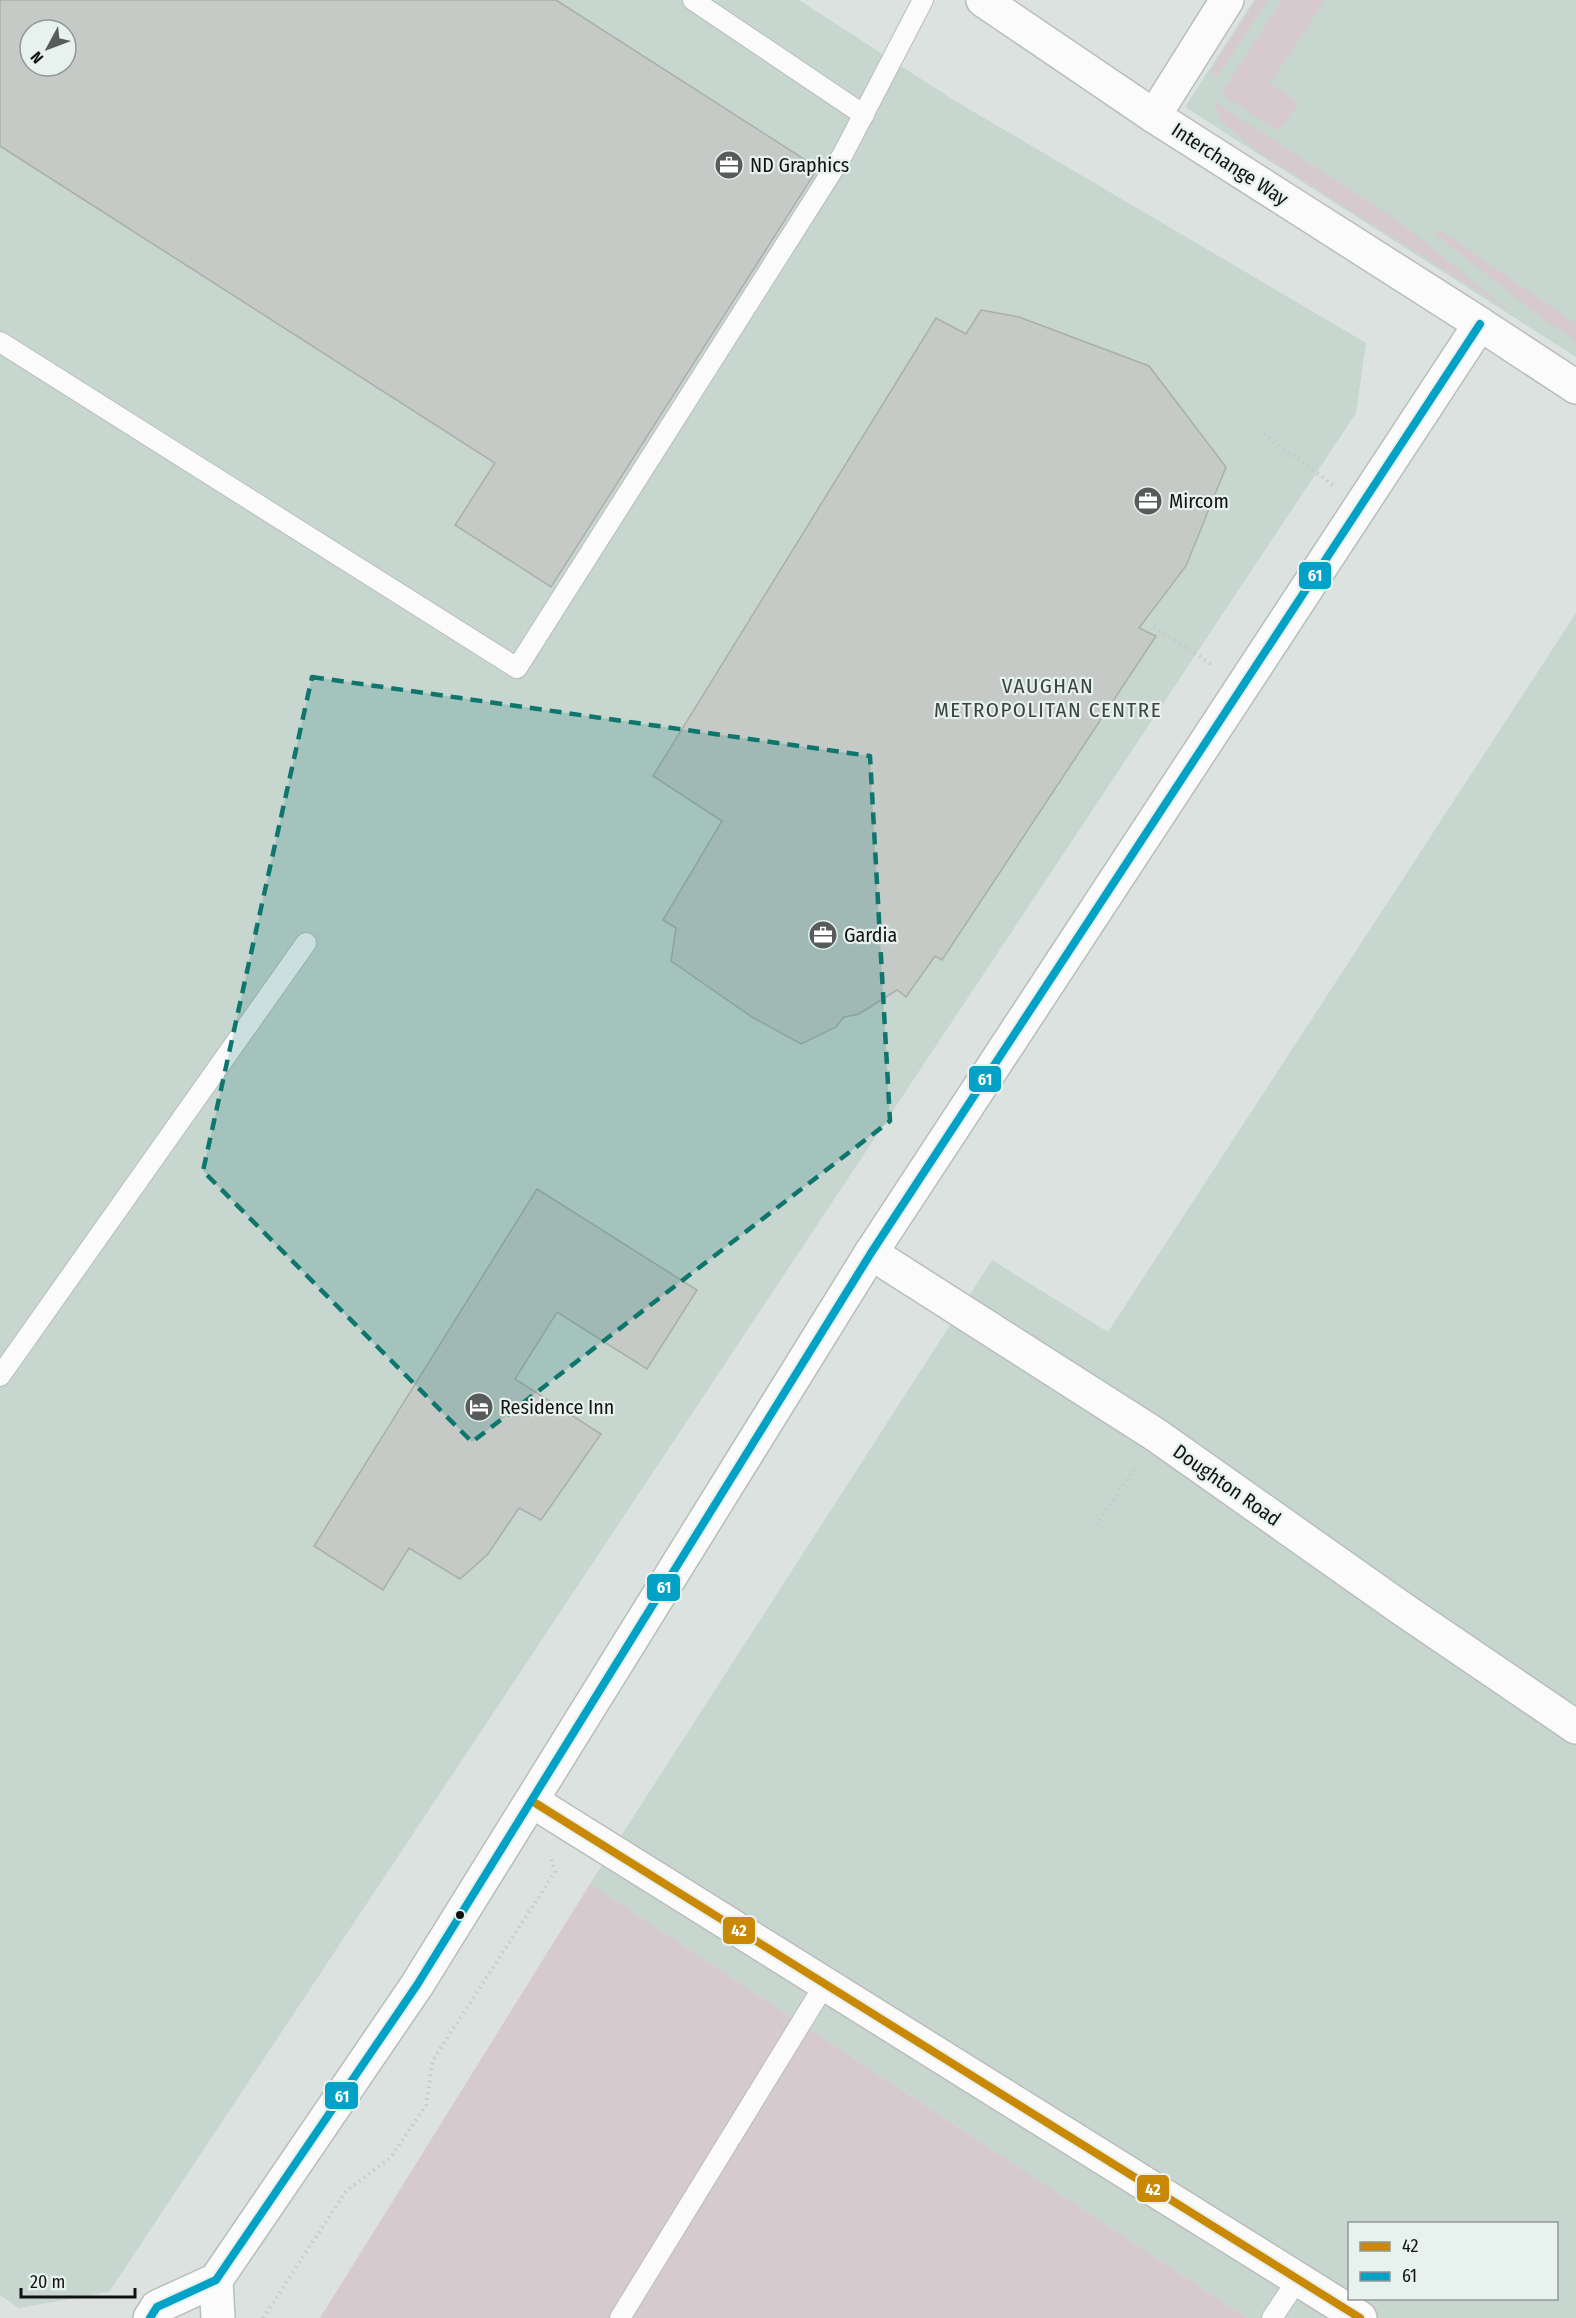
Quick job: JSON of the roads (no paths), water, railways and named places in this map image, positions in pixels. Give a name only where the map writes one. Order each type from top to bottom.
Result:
[{"type":"street","name":"Interchange Way","points":[[983,0],[1154,116],[1576,387]]},
{"type":"street","points":[[1154,116],[1227,0]]},
{"type":"street","points":[[150,2318],[157,2307],[216,2280],[417,1985],[871,1253],[1480,324]]},
{"type":"street","name":"Doughton Road","points":[[871,1253],[1156,1435],[1401,1608],[1576,1727]]},
{"type":"street","points":[[532,1801],[1360,2318]]},
{"type":"street","points":[[216,2280],[218,2318]]},
{"type":"lane","points":[[693,0],[864,115]]},
{"type":"lane","points":[[0,342],[517,668],[843,154],[923,0]]},
{"type":"lane","points":[[0,1376],[306,943]]},
{"type":"lane","points":[[620,2318],[825,1984]]},
{"type":"lane","points":[[1272,2318],[1298,2279]]},
{"type":"place","name":"ND Graphics","points":[[729,165]]},
{"type":"place","name":"Mircom","points":[[1148,501]]},
{"type":"place","name":"Gardia","points":[[823,935]]},
{"type":"place","name":"Residence Inn","points":[[479,1407]]},
{"type":"district","name":"VAUGHAN METROPOLITAN CENTRE","points":[[1048,698]]}]
